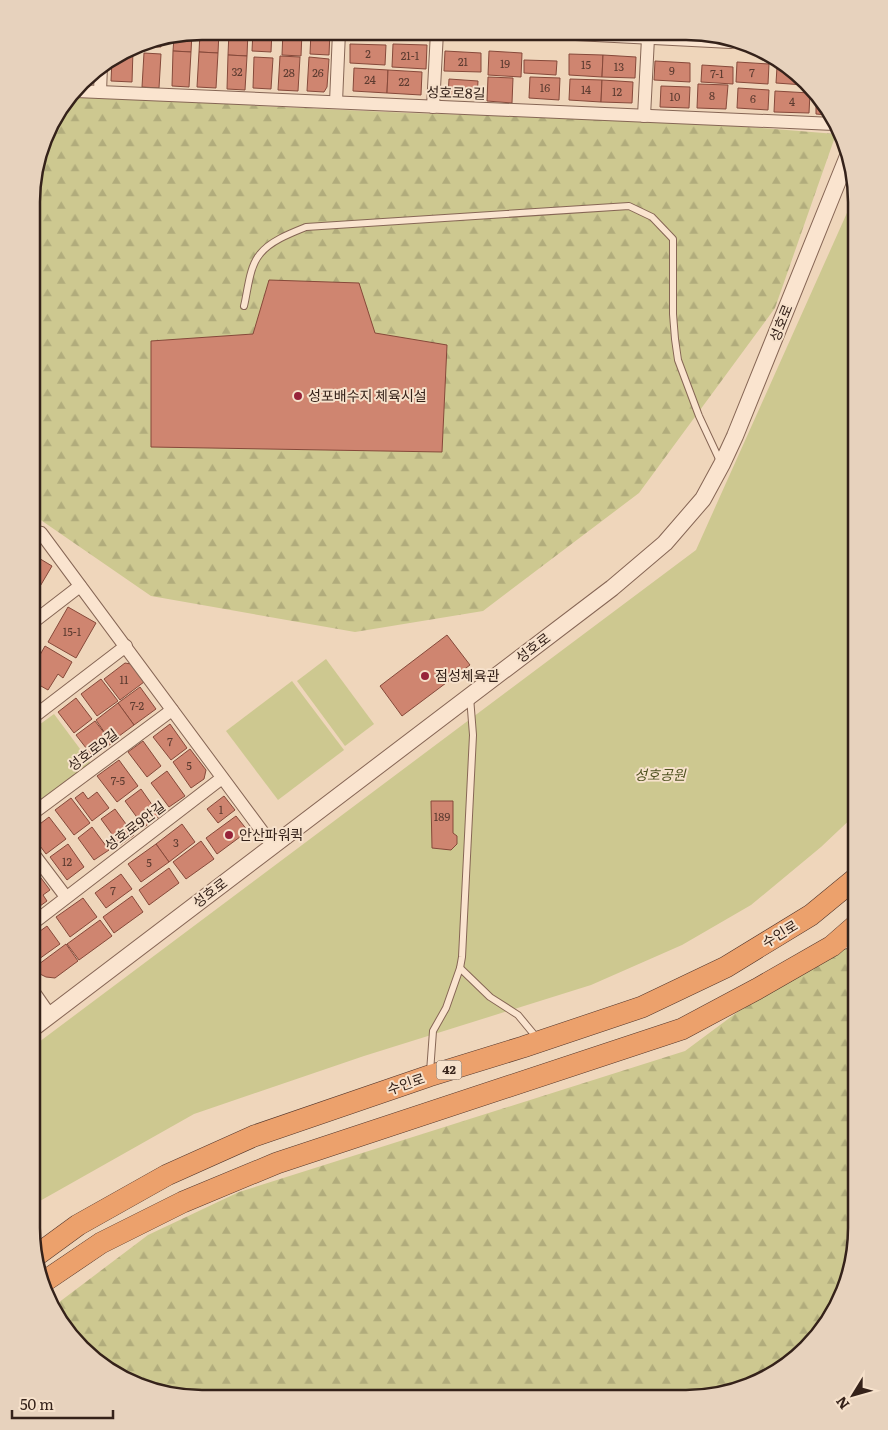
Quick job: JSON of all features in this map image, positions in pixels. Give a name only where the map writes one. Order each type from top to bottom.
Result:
[{"type":"highway","name":"수인로","points":[[42,1251],[78,1225],[167,1175],[254,1136],[429,1076],[523,1048],[540,1040],[642,1007],[726,967],[811,915],[848,885]]},
{"type":"highway","points":[[49,1279],[101,1243],[182,1202],[277,1162],[682,1029],[758,990],[832,946],[848,932]]},
{"type":"street","points":[[336,102],[339,40]]},
{"type":"street","points":[[433,107],[436,40]]},
{"type":"street","points":[[644,116],[653,40]]},
{"type":"street","points":[[100,92],[101,76]]},
{"type":"street","name":"성호로8길","points":[[84,91],[827,124]]},
{"type":"street","name":"성호로","points":[[40,1019],[273,846],[612,588],[665,543],[703,498],[722,464],[844,166]]},
{"type":"street","points":[[40,533],[126,646],[273,846]]},
{"type":"street","points":[[40,617],[80,586]]},
{"type":"street","points":[[40,712],[126,646]]},
{"type":"street","name":"성호로9길","points":[[40,808],[172,710]]},
{"type":"street","name":"성호로9안길","points":[[40,918],[222,778]]},
{"type":"street","points":[[40,863],[66,898]]},
{"type":"lane","points":[[244,306],[254,264],[260,253],[275,242],[306,227],[629,206],[652,217],[673,239],[674,340],[678,360],[699,416],[722,464]]},
{"type":"lane","points":[[429,1076],[433,1031],[446,1008],[462,957],[473,735],[470,695]]},
{"type":"lane","points":[[822,952],[848,945]]},
{"type":"lane","points":[[460,968],[490,998],[518,1015],[540,1040]]},
{"type":"green space","points":[[82,93],[117,93],[260,106],[686,122],[833,134],[835,138],[775,308],[639,493],[483,611],[355,632],[151,596],[40,520],[41,181],[52,140],[67,112]]},
{"type":"green space","name":"성호공원","points":[[848,211],[848,822],[821,847],[751,905],[682,945],[591,985],[364,1056],[194,1114],[40,1201],[40,1041],[696,550]]},
{"type":"green space","points":[[326,659],[374,724],[345,746],[297,681]]},
{"type":"green space","points":[[292,681],[344,750],[278,800],[226,731]]},
{"type":"green space","points":[[54,714],[92,765],[40,803],[40,724]]},
{"type":"green space","points":[[848,930],[848,1239],[845,1260],[831,1300],[815,1327],[785,1357],[748,1378],[718,1387],[697,1390],[181,1389],[140,1378],[103,1357],[73,1327],[59,1303],[148,1235],[239,1192],[685,1051]]},
{"type":"building","points":[[192,40],[191,52],[173,51],[174,42]]},
{"type":"building","points":[[200,40],[219,40],[218,53],[199,52]]},
{"type":"building","points":[[229,40],[248,40],[247,56],[228,55]]},
{"type":"building","points":[[253,40],[272,40],[271,52],[252,51]]},
{"type":"building","points":[[283,40],[302,40],[301,56],[282,55]]},
{"type":"building","points":[[311,40],[330,40],[329,55],[310,54]]},
{"type":"building","points":[[350,44],[386,45],[385,65],[350,63]]},
{"type":"building","points":[[393,44],[427,45],[426,69],[392,67]]},
{"type":"building","points":[[173,51],[191,52],[189,87],[172,86]]},
{"type":"building","points":[[445,51],[481,53],[481,72],[444,71]]},
{"type":"building","points":[[489,51],[522,53],[521,77],[488,75]]},
{"type":"building","points":[[199,52],[218,53],[216,88],[197,87]]},
{"type":"building","points":[[144,53],[161,54],[159,88],[142,87]]},
{"type":"building","points":[[569,54],[603,55],[602,77],[569,75]]},
{"type":"building","points":[[228,55],[247,56],[245,90],[227,89]]},
{"type":"building","points":[[603,55],[636,57],[635,78],[602,77]]},
{"type":"building","points":[[133,56],[132,82],[111,81],[112,67]]},
{"type":"building","points":[[280,56],[300,57],[298,91],[278,90]]},
{"type":"building","points":[[254,57],[273,58],[271,89],[253,88]]},
{"type":"building","points":[[309,57],[329,59],[327,87],[324,92],[307,91]]},
{"type":"building","points":[[524,60],[557,61],[556,75],[524,73]]},
{"type":"building","points":[[655,61],[690,63],[690,82],[654,80]]},
{"type":"building","points":[[737,62],[769,64],[768,84],[736,82]]},
{"type":"building","points":[[702,65],[733,67],[733,84],[701,82]]},
{"type":"building","points":[[354,68],[388,70],[387,93],[353,91]]},
{"type":"building","points":[[777,68],[798,85],[776,83]]},
{"type":"building","points":[[388,70],[422,72],[421,95],[387,93]]},
{"type":"building","points":[[488,77],[513,78],[512,103],[487,101]]},
{"type":"building","points":[[530,77],[560,78],[559,100],[529,98]]},
{"type":"building","points":[[449,79],[478,81],[477,98],[448,96]]},
{"type":"building","points":[[570,79],[602,80],[601,102],[569,100]]},
{"type":"building","points":[[602,80],[633,82],[632,103],[601,102]]},
{"type":"building","points":[[698,84],[728,85],[726,109],[697,108]]},
{"type":"building","points":[[661,86],[690,87],[689,108],[660,107]]},
{"type":"building","points":[[738,88],[769,90],[768,110],[737,108]]},
{"type":"building","points":[[775,91],[806,93],[810,97],[809,113],[774,112]]},
{"type":"building","points":[[816,105],[822,115],[816,114]]},
{"type":"building","name":"성포배수지 체육시설","points":[[269,280],[359,283],[375,333],[447,345],[442,452],[151,447],[151,341],[253,334]]},
{"type":"building","points":[[40,559],[52,566],[40,586]]},
{"type":"building","points":[[68,607],[96,623],[76,658],[48,642]]},
{"type":"building","name":"점성체육관","points":[[447,635],[470,665],[402,716],[380,686]]},
{"type":"building","points":[[45,646],[72,662],[63,678],[58,674],[48,690],[40,686],[40,655]]},
{"type":"building","points":[[125,663],[131,664],[144,682],[120,700],[104,679]]},
{"type":"building","points":[[101,679],[118,701],[97,716],[81,694]]},
{"type":"building","points":[[140,687],[156,709],[134,725],[118,703]]},
{"type":"building","points":[[76,698],[92,719],[74,733],[58,712]]},
{"type":"building","points":[[118,703],[134,725],[111,742],[96,720]]},
{"type":"building","points":[[95,721],[112,743],[93,757],[76,735]]},
{"type":"building","points":[[170,724],[187,748],[171,760],[153,737]]},
{"type":"building","points":[[143,741],[161,766],[147,777],[128,752]]},
{"type":"building","points":[[190,749],[206,770],[204,779],[191,788],[173,762]]},
{"type":"building","points":[[119,760],[138,786],[117,802],[97,776]]},
{"type":"building","points":[[167,771],[185,796],[169,807],[151,783]]},
{"type":"building","points":[[141,789],[160,816],[144,827],[125,801]]},
{"type":"building","points":[[83,792],[88,799],[97,792],[109,808],[92,821],[75,798]]},
{"type":"building","points":[[224,796],[235,810],[218,823],[207,809]]},
{"type":"building","points":[[71,798],[90,823],[74,835],[55,810]]},
{"type":"building","points":[[431,801],[453,801],[453,833],[457,836],[457,844],[451,850],[432,848]]},
{"type":"building","points":[[115,809],[134,835],[120,845],[101,819]]},
{"type":"building","points":[[236,816],[248,831],[217,854],[206,838]]},
{"type":"building","points":[[49,817],[66,839],[46,854],[40,846],[40,824]]},
{"type":"building","points":[[182,824],[195,842],[169,862],[156,844]]},
{"type":"building","points":[[92,827],[109,850],[94,860],[78,838]]},
{"type":"building","points":[[201,841],[214,859],[186,879],[173,862]]},
{"type":"building","points":[[68,844],[84,867],[67,880],[50,857]]},
{"type":"building","points":[[156,844],[169,862],[141,882],[128,864]]},
{"type":"building","points":[[169,868],[179,883],[149,905],[139,890]]},
{"type":"building","points":[[121,874],[132,889],[106,908],[95,893]]},
{"type":"building","points":[[40,877],[50,890],[43,895],[47,901],[40,906]]},
{"type":"building","points":[[132,896],[143,912],[114,933],[103,917]]},
{"type":"building","points":[[83,898],[97,917],[70,937],[56,917]]},
{"type":"building","points":[[100,920],[112,936],[79,960],[67,944]]},
{"type":"building","points":[[47,926],[60,944],[40,958],[40,931]]},
{"type":"building","points":[[66,944],[78,961],[55,978],[40,974],[40,963]]},
{"type":"place","name":"성포배수지 체육시설","points":[[298,396]]},
{"type":"place","name":"점성체육관","points":[[425,676]]},
{"type":"place","name":"안산파워퀵","points":[[229,835]]}]
